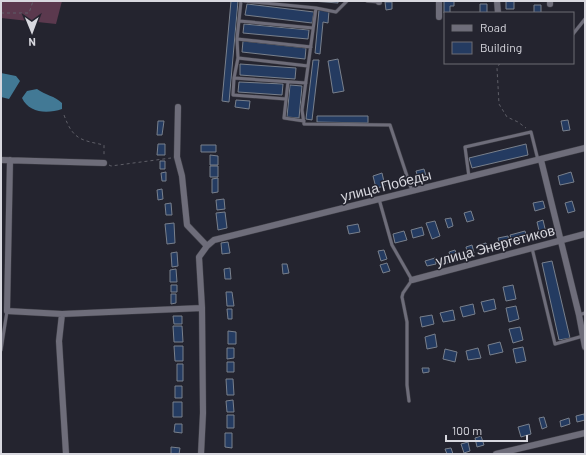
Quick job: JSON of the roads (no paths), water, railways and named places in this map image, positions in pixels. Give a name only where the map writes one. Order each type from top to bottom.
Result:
[{"type":"street","points":[[439,1],[439,17]]},
{"type":"street","points":[[498,1],[498,12]]},
{"type":"street","points":[[178,107],[177,157],[182,176],[187,226],[208,246]]},
{"type":"street","name":"улица Победы","points":[[202,308],[199,257],[214,240],[585,148]]},
{"type":"street","points":[[1,160],[104,163]]},
{"type":"street","points":[[10,160],[4,311],[62,314],[202,308],[203,413],[201,454]]},
{"type":"street","points":[[540,160],[582,314],[585,347]]},
{"type":"street","name":"улица Энергетиков","points":[[412,280],[585,234]]},
{"type":"street","points":[[62,314],[60,341],[66,454]]},
{"type":"street","points":[[496,454],[585,433]]},
{"type":"lane","points":[[286,99],[233,95],[234,78],[238,58],[237,39],[242,1],[316,8],[336,12],[348,1]]},
{"type":"lane","points":[[367,1],[379,2]]},
{"type":"lane","points":[[316,8],[302,110],[304,124],[390,125],[412,191]]},
{"type":"lane","points":[[574,33],[585,19]]},
{"type":"lane","points":[[239,21],[313,28]]},
{"type":"lane","points":[[237,39],[311,47]]},
{"type":"lane","points":[[238,58],[308,66]]},
{"type":"lane","points":[[234,78],[306,83]]},
{"type":"lane","points":[[288,82],[284,118],[304,121]]},
{"type":"lane","points":[[469,177],[465,147],[531,132],[540,160]]},
{"type":"lane","points":[[378,199],[392,245],[412,280],[402,297],[407,322],[407,385],[409,401]]},
{"type":"lane","points":[[532,248],[555,344],[583,336]]},
{"type":"lane","points":[[1,350],[4,311]]},
{"type":"water","points":[[1,73],[16,76],[20,81],[9,99],[1,97]]},
{"type":"water","points":[[37,89],[62,103],[62,109],[45,112],[29,107],[22,98],[27,91]]}]
